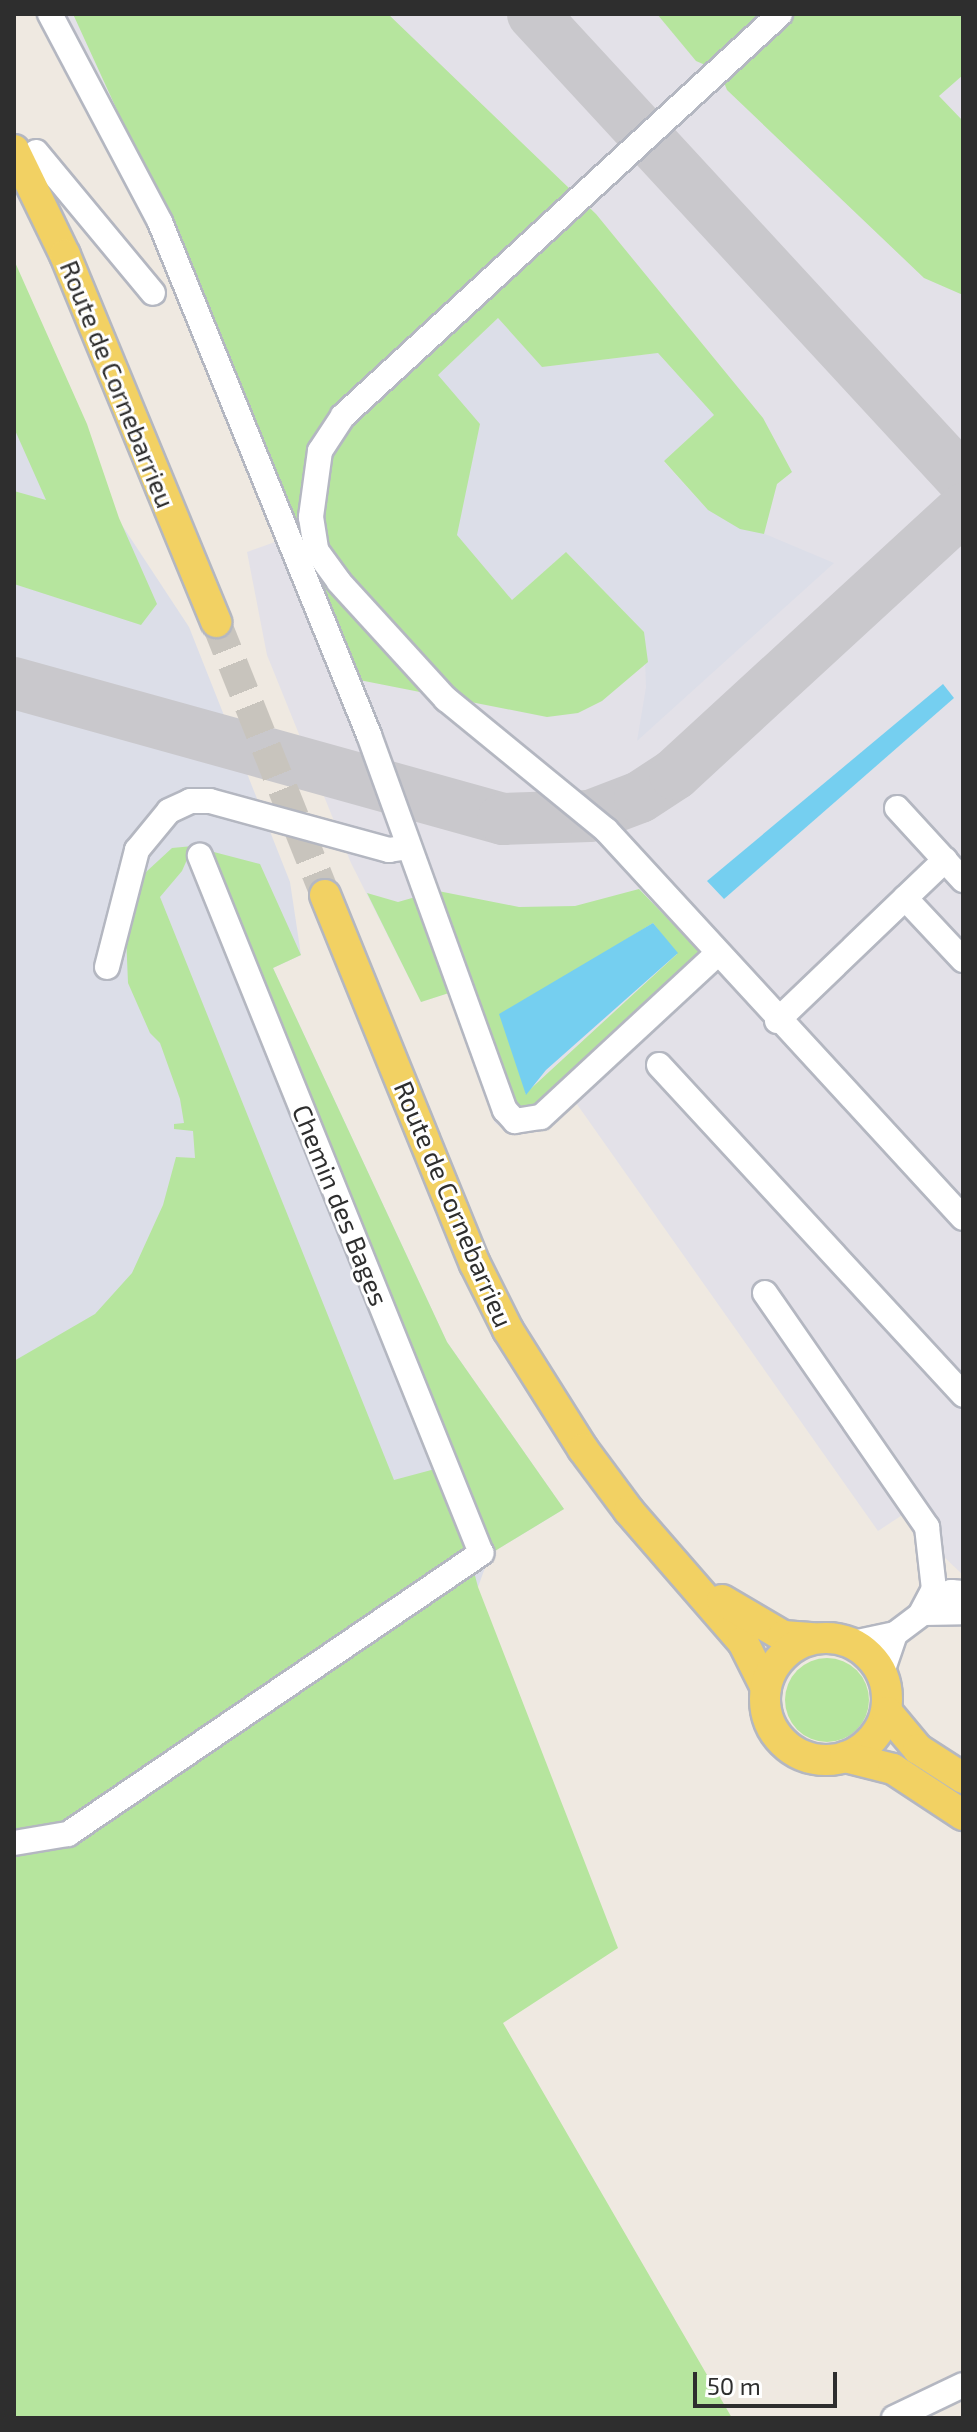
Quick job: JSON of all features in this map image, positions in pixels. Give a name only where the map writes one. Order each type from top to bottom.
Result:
[{"type":"main road","name":"Route de Cornebarrieu","points":[[25,151],[216,622]]},
{"type":"main road","name":"Route de Cornebarrieu","points":[[325,895],[475,1264],[508,1330],[583,1449],[743,1642],[766,1688]]},
{"type":"main road","name":"Route de Cornebarrieu","points":[[679,1568],[758,1625],[783,1636],[814,1638]]},
{"type":"main road","points":[[963,1778],[918,1749],[887,1712],[882,1672],[853,1643],[814,1638],[781,1657],[766,1688],[766,1709],[786,1745],[824,1760],[845,1757],[893,1769],[963,1815]]},
{"type":"main road","points":[[845,1757],[872,1740],[887,1712]]},
{"type":"street","points":[[50,14],[160,222],[409,847],[505,1110],[515,1121],[541,1117],[716,955]]},
{"type":"street","points":[[780,14],[343,416],[320,451],[312,480],[316,550],[339,582],[469,723],[560,790],[617,840],[716,955],[963,1218]]},
{"type":"street","points":[[25,151],[153,293]]},
{"type":"street","points":[[107,967],[137,850],[160,819],[190,801],[210,801],[389,850],[409,847]]},
{"type":"street","points":[[897,808],[963,880]]},
{"type":"street","name":"Chemin des Bages","points":[[14,1843],[68,1834],[481,1553],[200,856]]},
{"type":"street","points":[[777,1021],[945,860]]},
{"type":"street","points":[[905,898],[963,960]]},
{"type":"street","points":[[659,1065],[963,1395]]},
{"type":"street","points":[[765,1293],[927,1527],[934,1589],[921,1613]]},
{"type":"street","points":[[853,1643],[895,1634],[951,1592],[963,1593]]},
{"type":"street","points":[[921,1613],[941,1609],[963,1612]]},
{"type":"street","points":[[882,1672],[895,1634]]},
{"type":"street","points":[[894,2418],[963,2385]]},
{"type":"shaded area","points":[[39,14],[963,14],[963,1575],[942,1555],[919,1504],[878,1531],[574,1100],[545,1127],[509,1132],[495,1123],[452,992],[421,1002],[351,863],[267,655],[247,552],[275,542],[135,194]]},
{"type":"shaded area","points":[[498,318],[542,367],[658,353],[714,415],[664,462],[708,510],[834,563],[637,741],[646,687],[644,632],[566,552],[512,600],[456,535],[480,424],[437,375]]},
{"type":"shaded area","points":[[14,361],[189,627],[290,882],[301,955],[273,968],[447,1342],[564,1509],[490,1554],[478,1587],[26,2418],[14,2418]]},
{"type":"green space","points":[[73,14],[388,14],[596,214],[763,418],[792,472],[777,484],[764,534],[740,529],[708,510],[664,461],[714,415],[658,353],[542,367],[498,318],[438,375],[480,424],[457,535],[512,600],[566,552],[644,632],[648,662],[602,701],[578,713],[547,717],[349,678],[166,217]]},
{"type":"green space","points":[[657,14],[767,14],[710,67],[696,61]]},
{"type":"green space","points":[[794,14],[963,14],[963,75],[939,96],[963,121],[963,295],[924,278],[727,90],[723,80]]},
{"type":"green space","points":[[14,260],[87,424],[119,518],[157,604],[141,625],[14,584],[14,491],[46,500],[14,428]]},
{"type":"green space","points":[[193,846],[182,871],[160,897],[394,1480],[435,1469],[464,1534],[478,1587],[618,1948],[503,2023],[732,2418],[14,2418],[14,1361],[95,1314],[132,1273],[163,1205],[176,1157],[195,1158],[193,1131],[174,1129],[174,1124],[184,1123],[180,1099],[160,1043],[150,1033],[128,983],[126,935],[146,872],[172,848]]},
{"type":"green space","points":[[210,851],[260,864],[301,955],[273,968],[447,1342],[564,1509],[490,1554]]},
{"type":"green space","points":[[639,889],[705,957],[533,1112],[514,1111],[433,890],[519,907],[575,906]],"holes":[[[653,923],[677,954],[525,1094],[598,957]]]},
{"type":"green space","points":[[367,893],[398,902],[419,896],[452,992],[421,1002]]},
{"type":"green space","points":[[827,1658],[850,1665],[862,1677],[869,1700],[862,1723],[850,1735],[827,1742],[804,1735],[792,1723],[785,1700],[792,1677],[804,1665]]},
{"type":"water","points":[[943,684],[954,698],[724,899],[707,881]]},
{"type":"water","points":[[653,923],[678,953],[546,1070],[526,1095],[499,1014]]},
{"type":"taxiway","points":[[533,14],[963,480]]},
{"type":"taxiway","points":[[14,683],[503,819],[590,816],[640,797],[675,774],[963,509]]},
{"type":"tunnel","points":[[216,622],[325,895]]}]
